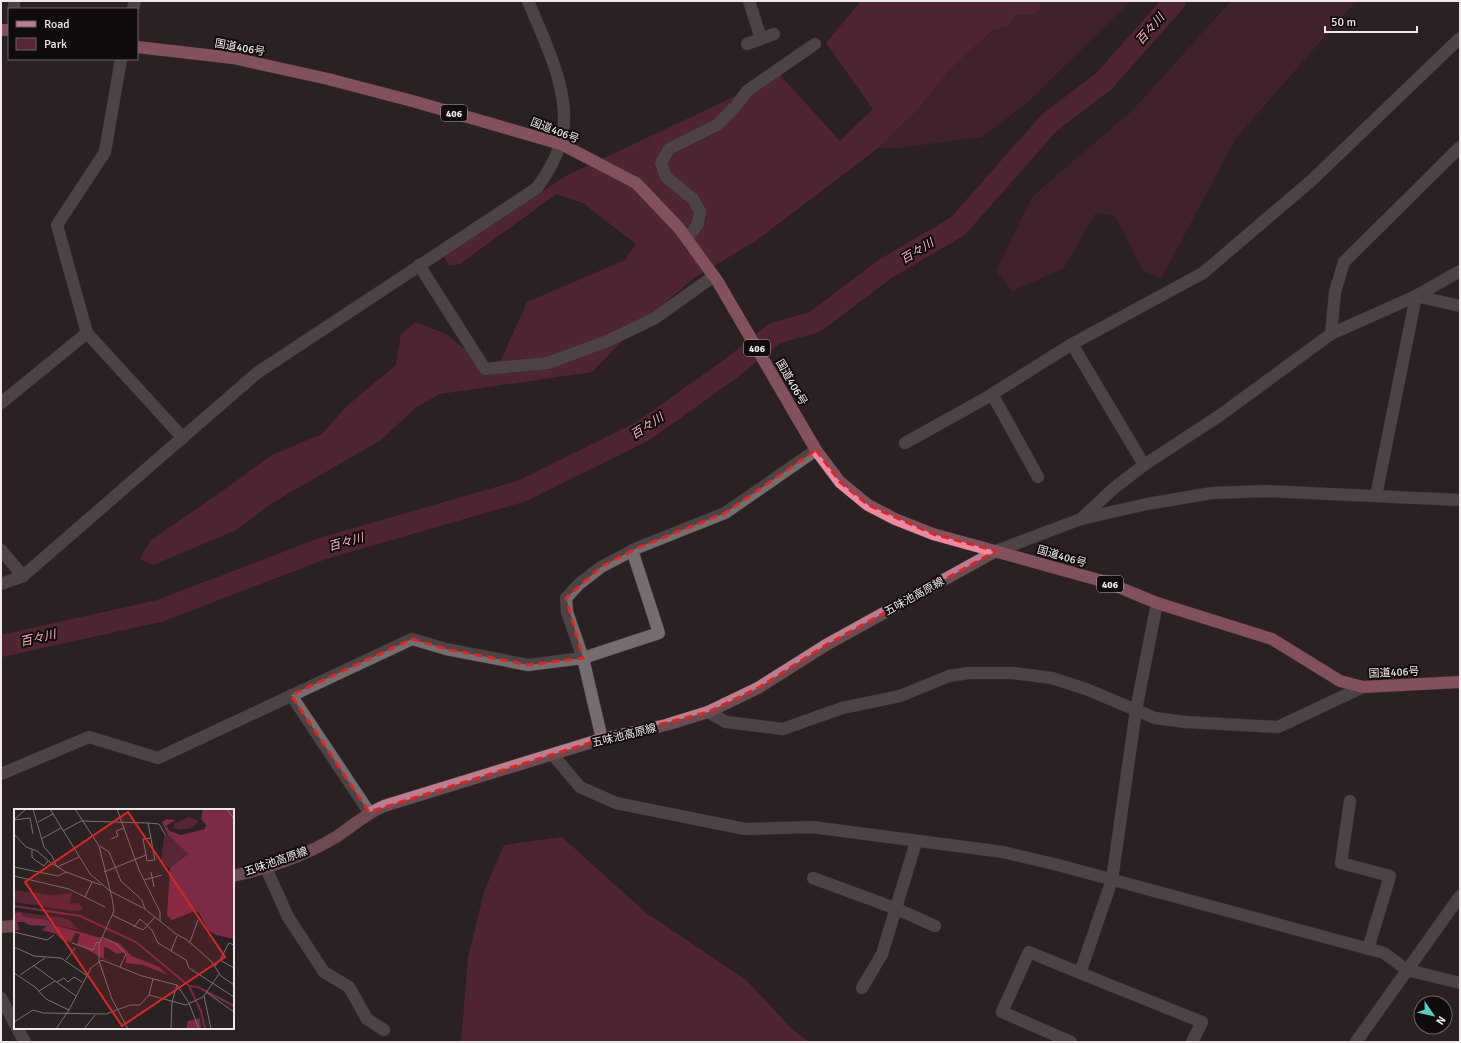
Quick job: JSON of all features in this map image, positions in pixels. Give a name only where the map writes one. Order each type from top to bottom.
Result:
[{"type":"highway","name":"国道406号","points":[[138,47],[233,58],[328,79],[561,144],[636,183],[679,228],[716,279],[816,450],[840,482],[868,505],[895,519],[934,534],[1106,582],[1157,603],[1272,639],[1340,681],[1363,687],[1460,682]]},
{"type":"main road","name":"五味池高原線","points":[[234,876],[293,858],[335,838],[369,812],[602,739],[666,725],[708,712],[758,688],[826,645],[996,551]]},
{"type":"main road","points":[[1,927],[14,926]]},
{"type":"street","points":[[1,584],[23,576],[257,373],[537,188],[550,169],[561,144],[565,109],[552,59],[528,1]]},
{"type":"street","points":[[749,1],[761,39]]},
{"type":"street","points":[[747,44],[774,34]]},
{"type":"street","points":[[905,443],[992,394],[1072,344],[1203,272],[1312,180],[1460,38]]},
{"type":"street","points":[[687,239],[698,224],[700,212],[693,199],[666,177],[661,164],[669,149],[717,125],[736,106],[746,91],[815,44]]},
{"type":"street","points":[[121,60],[104,152],[57,224],[87,333],[183,438]]},
{"type":"street","points":[[1331,334],[1335,292],[1344,262],[1460,147]]},
{"type":"street","points":[[419,265],[485,368],[548,363],[610,340],[655,318],[716,279]]},
{"type":"street","points":[[1081,519],[1114,488],[1144,465],[1225,411],[1331,334],[1416,296],[1460,271]]},
{"type":"street","points":[[1416,296],[1460,306]]},
{"type":"street","points":[[1376,496],[1416,296]]},
{"type":"street","points":[[1,403],[87,333]]},
{"type":"street","points":[[1072,344],[1144,465]]},
{"type":"street","points":[[992,394],[1038,477]]},
{"type":"street","points":[[602,739],[583,658],[567,612],[566,598],[579,584],[601,567],[632,550],[725,513],[816,450]]},
{"type":"street","points":[[996,551],[1081,519],[1147,504],[1212,493],[1266,491],[1460,500]]},
{"type":"street","points":[[1,550],[23,576]]},
{"type":"street","points":[[1,774],[89,737],[158,758],[412,639],[446,649],[528,665],[583,658],[660,633],[632,550]]},
{"type":"street","points":[[1080,974],[1112,880],[1136,710],[1157,603]]},
{"type":"street","points":[[708,712],[726,722],[783,729],[842,708],[900,696],[949,676],[1005,673],[1052,678],[1086,689],[1155,718],[1185,722],[1278,727],[1363,687]]},
{"type":"street","points":[[291,695],[369,812]]},
{"type":"street","points":[[553,755],[580,788],[616,803],[688,816],[746,829],[812,827],[916,842],[1002,852],[1384,953],[1406,970],[1460,983]]},
{"type":"street","points":[[1350,801],[1341,863],[1390,876],[1368,949]]},
{"type":"street","points":[[862,988],[882,954],[897,909],[916,842]]},
{"type":"street","points":[[265,866],[288,917],[324,972],[349,987],[366,1019],[384,1030]]},
{"type":"street","points":[[813,878],[897,909],[935,926]]},
{"type":"street","points":[[1356,1042],[1460,896]]},
{"type":"street","points":[[1071,1042],[1002,1012],[1029,952],[1080,974],[1202,1022],[1192,1042]]},
{"type":"street","points":[[1,998],[14,1022]]},
{"type":"street","points":[[18,1029],[24,1042]]},
{"type":"highlighted area","points":[[816,450],[840,482],[868,505],[933,534],[996,551],[826,645],[758,688],[708,712],[602,739],[369,812],[291,695],[412,639],[446,649],[528,665],[583,658],[566,598],[601,567],[637,548],[725,513]]},
{"type":"green space","points":[[1041,1],[1131,1],[1029,101],[982,137],[897,148],[878,148],[919,108],[950,69],[993,30],[1009,26],[1015,15],[1035,14],[1039,9]]},
{"type":"green space","points":[[1231,1],[1356,1],[1236,138],[1161,279],[1143,271],[1115,216],[1096,213],[1063,269],[1012,291],[996,271],[1032,197],[1134,109]]},
{"type":"shaded area","points":[[861,1],[1041,1],[1039,9],[1035,14],[1015,15],[1009,26],[993,30],[950,69],[919,108],[878,148],[757,240],[694,278],[635,328],[592,372],[440,394],[416,407],[381,440],[272,503],[236,530],[153,565],[140,559],[150,541],[272,455],[322,434],[347,406],[396,365],[401,334],[416,322],[446,334],[495,374],[527,302],[625,260],[636,244],[583,203],[556,194],[460,264],[449,266],[444,256],[564,177],[780,75],[840,141],[873,109],[826,43]]},
{"type":"shaded area","points":[[562,837],[645,912],[746,980],[792,1029],[809,1042],[461,1042],[468,957],[484,892],[504,845]]},
{"type":"waterway","name":"百々川","points":[[1,646],[159,611],[324,548],[522,491],[643,431],[733,367],[775,333],[815,322],[885,269],[958,226],[1049,123],[1104,81],[1175,1]]}]
